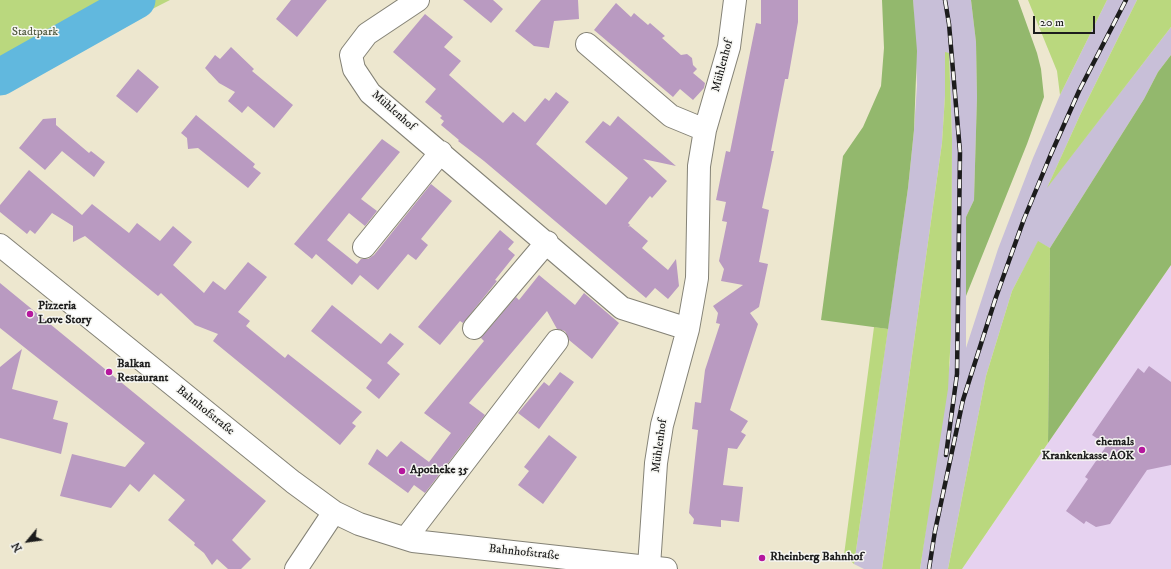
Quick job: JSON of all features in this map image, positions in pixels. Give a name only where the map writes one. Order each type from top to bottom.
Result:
[{"type":"street","name":"Mühlenhof","points":[[418,0],[367,34],[351,55],[354,69],[370,93],[547,242],[622,308],[688,329]]},
{"type":"street","name":"Mühlenhof","points":[[657,568],[656,463],[662,425],[688,329],[697,278],[699,173],[705,130],[729,47],[735,0]]},
{"type":"street","points":[[587,44],[671,116],[705,130]]},
{"type":"street","points":[[364,247],[441,152]]},
{"type":"street","points":[[474,328],[547,242]]},
{"type":"street","name":"Bahnhofstraße","points":[[0,245],[293,482],[334,512],[359,524],[413,541],[657,568]]},
{"type":"street","points":[[406,538],[557,341]]},
{"type":"street","points":[[296,569],[334,512]]},
{"type":"shaded area","points":[[913,0],[971,0],[976,42],[977,97],[974,200],[966,217],[966,348],[998,249],[1033,158],[1060,95],[1107,0],[1137,0],[1081,113],[1048,186],[1171,27],[1171,55],[1158,72],[1144,99],[1050,248],[1038,242],[1012,291],[986,376],[948,569],[920,569],[950,362],[952,139],[949,53],[945,53],[945,96],[942,143],[882,569],[864,569],[854,564],[908,188],[914,130],[917,85]]},
{"type":"shaded area","points":[[1171,265],[1171,569],[962,569],[1048,443]]},
{"type":"green space","name":"Stadtpark","points":[[0,0],[170,0],[54,59],[0,92]]},
{"type":"green space","points":[[882,0],[913,0],[917,51],[914,130],[908,188],[888,329],[821,320],[843,156],[863,127],[881,86],[884,48]]},
{"type":"green space","points":[[971,0],[1018,0],[1037,53],[1041,69],[1044,97],[1027,144],[966,296],[966,217],[974,200],[977,97],[976,42]]},
{"type":"green space","points":[[1028,0],[1107,0],[1060,95],[1057,71]]},
{"type":"green space","points":[[1137,0],[1171,0],[1171,27],[1047,188],[1081,113]]},
{"type":"green space","points":[[945,52],[949,53],[952,139],[951,334],[948,389],[920,569],[882,569],[942,143],[945,96]]},
{"type":"green space","points":[[1171,55],[1171,265],[1048,443],[1050,248],[1144,99],[1158,72]]},
{"type":"green space","points":[[1038,241],[1050,248],[1048,443],[962,569],[948,569],[986,376],[1012,291]]},
{"type":"green space","points":[[874,327],[888,329],[854,564],[844,555]]},
{"type":"building","points":[[291,0],[327,0],[297,37],[276,19]]},
{"type":"building","points":[[463,0],[493,0],[503,9],[491,23]]},
{"type":"building","points":[[541,0],[578,0],[579,19],[554,21],[549,48],[534,46],[515,31]]},
{"type":"building","points":[[761,0],[798,0],[798,22],[788,79],[785,79],[771,151],[774,151],[762,208],[769,210],[759,262],[768,264],[759,307],[750,313],[758,324],[730,410],[748,421],[741,432],[746,435],[737,449],[728,448],[723,485],[743,487],[739,522],[721,520],[721,527],[693,524],[694,519],[689,513],[698,430],[692,429],[695,402],[701,403],[705,370],[720,324],[716,323],[718,313],[713,306],[743,285],[721,281],[724,269],[719,261],[727,222],[722,221],[726,202],[716,200],[726,151],[730,152],[756,23],[761,24]]},
{"type":"building","points":[[616,3],[631,17],[634,13],[648,25],[650,23],[665,36],[662,38],[681,55],[687,54],[692,58],[693,65],[697,69],[693,73],[705,83],[704,88],[693,100],[680,89],[673,97],[594,30]]},
{"type":"building","points":[[425,14],[453,37],[444,47],[461,61],[449,75],[503,123],[513,112],[525,122],[545,98],[549,101],[556,92],[569,102],[536,144],[606,205],[628,178],[585,142],[603,121],[610,126],[618,116],[676,166],[643,159],[667,181],[652,198],[650,196],[628,223],[630,225],[628,227],[630,226],[648,241],[642,248],[668,270],[676,259],[679,286],[668,299],[655,288],[646,298],[484,161],[458,141],[459,140],[441,125],[444,121],[440,118],[442,116],[425,102],[436,89],[393,52]]},
{"type":"building","points":[[231,47],[254,69],[252,71],[293,105],[274,128],[248,106],[242,113],[228,101],[235,92],[219,83],[205,68],[215,55],[220,59]]},
{"type":"building","points":[[138,69],[159,87],[137,113],[116,96]]},
{"type":"building","points":[[196,115],[255,164],[253,167],[261,173],[248,188],[198,148],[188,149],[187,138],[181,133]]},
{"type":"building","points":[[56,118],[56,125],[89,153],[91,151],[105,162],[94,177],[62,151],[45,170],[19,148],[43,119]]},
{"type":"building","points":[[382,139],[400,152],[361,199],[377,211],[365,226],[349,213],[327,240],[357,264],[361,259],[368,259],[374,255],[431,184],[452,201],[421,239],[428,245],[416,260],[408,254],[378,290],[360,275],[352,285],[316,254],[312,259],[294,244]]},
{"type":"building","points":[[29,170],[82,215],[92,204],[129,233],[137,223],[160,241],[173,226],[192,242],[173,265],[204,293],[213,281],[225,290],[248,262],[267,277],[238,312],[250,321],[246,326],[285,358],[288,354],[362,412],[352,423],[356,426],[340,445],[213,341],[218,334],[195,325],[161,293],[158,296],[85,236],[73,242],[73,226],[52,213],[35,234],[30,230],[27,234],[0,212],[0,205]]},
{"type":"building","points":[[500,230],[514,242],[508,249],[515,255],[495,280],[497,281],[463,323],[460,321],[440,345],[418,327]]},
{"type":"building","points":[[539,275],[575,305],[584,293],[619,323],[592,359],[569,340],[565,331],[557,329],[547,311],[469,403],[485,415],[425,493],[414,485],[408,493],[368,464],[377,449],[387,457],[401,441],[429,462],[451,433],[424,413],[484,341],[481,338],[516,297],[519,300]]},
{"type":"building","points":[[0,283],[266,501],[232,540],[251,559],[241,569],[228,569],[217,559],[212,565],[204,553],[194,545],[195,543],[168,520],[185,500],[154,474],[139,492],[130,484],[111,508],[60,496],[72,454],[125,467],[145,443],[0,328]]},
{"type":"building","points":[[332,305],[381,344],[390,333],[404,344],[387,363],[400,374],[379,399],[366,388],[372,380],[311,331]]},
{"type":"building","points":[[22,349],[12,389],[58,401],[53,419],[68,423],[61,454],[0,438],[0,367]]},
{"type":"building","name":"ehemals Krankenkasse AOK","points":[[1149,366],[1171,382],[1171,465],[1147,470],[1110,524],[1096,527],[1086,521],[1084,524],[1066,511],[1088,479],[1085,477],[1107,445],[1092,435],[1138,368],[1144,373]]},
{"type":"building","points":[[560,372],[574,382],[539,429],[518,413],[544,382],[549,386]]},
{"type":"building","points":[[549,435],[577,457],[543,504],[518,485],[529,471],[524,467]]},
{"type":"waterway","points":[[0,77],[137,0]]},
{"type":"railway","points":[[945,0],[949,24],[960,152],[957,374],[946,455]]},
{"type":"railway","points":[[929,569],[935,531],[963,400],[996,297],[1024,219],[1051,154],[1079,91],[1126,0]]},
{"type":"place","name":"Pizzeria Love Story","points":[[30,314]]},
{"type":"place","name":"Balkan Restaurant","points":[[109,372]]},
{"type":"place","name":"ehemals Krankenkasse AOK","points":[[1142,450]]},
{"type":"place","name":"Apotheke 35","points":[[402,471]]},
{"type":"place","name":"Rheinberg Bahnhof","points":[[762,558]]}]
